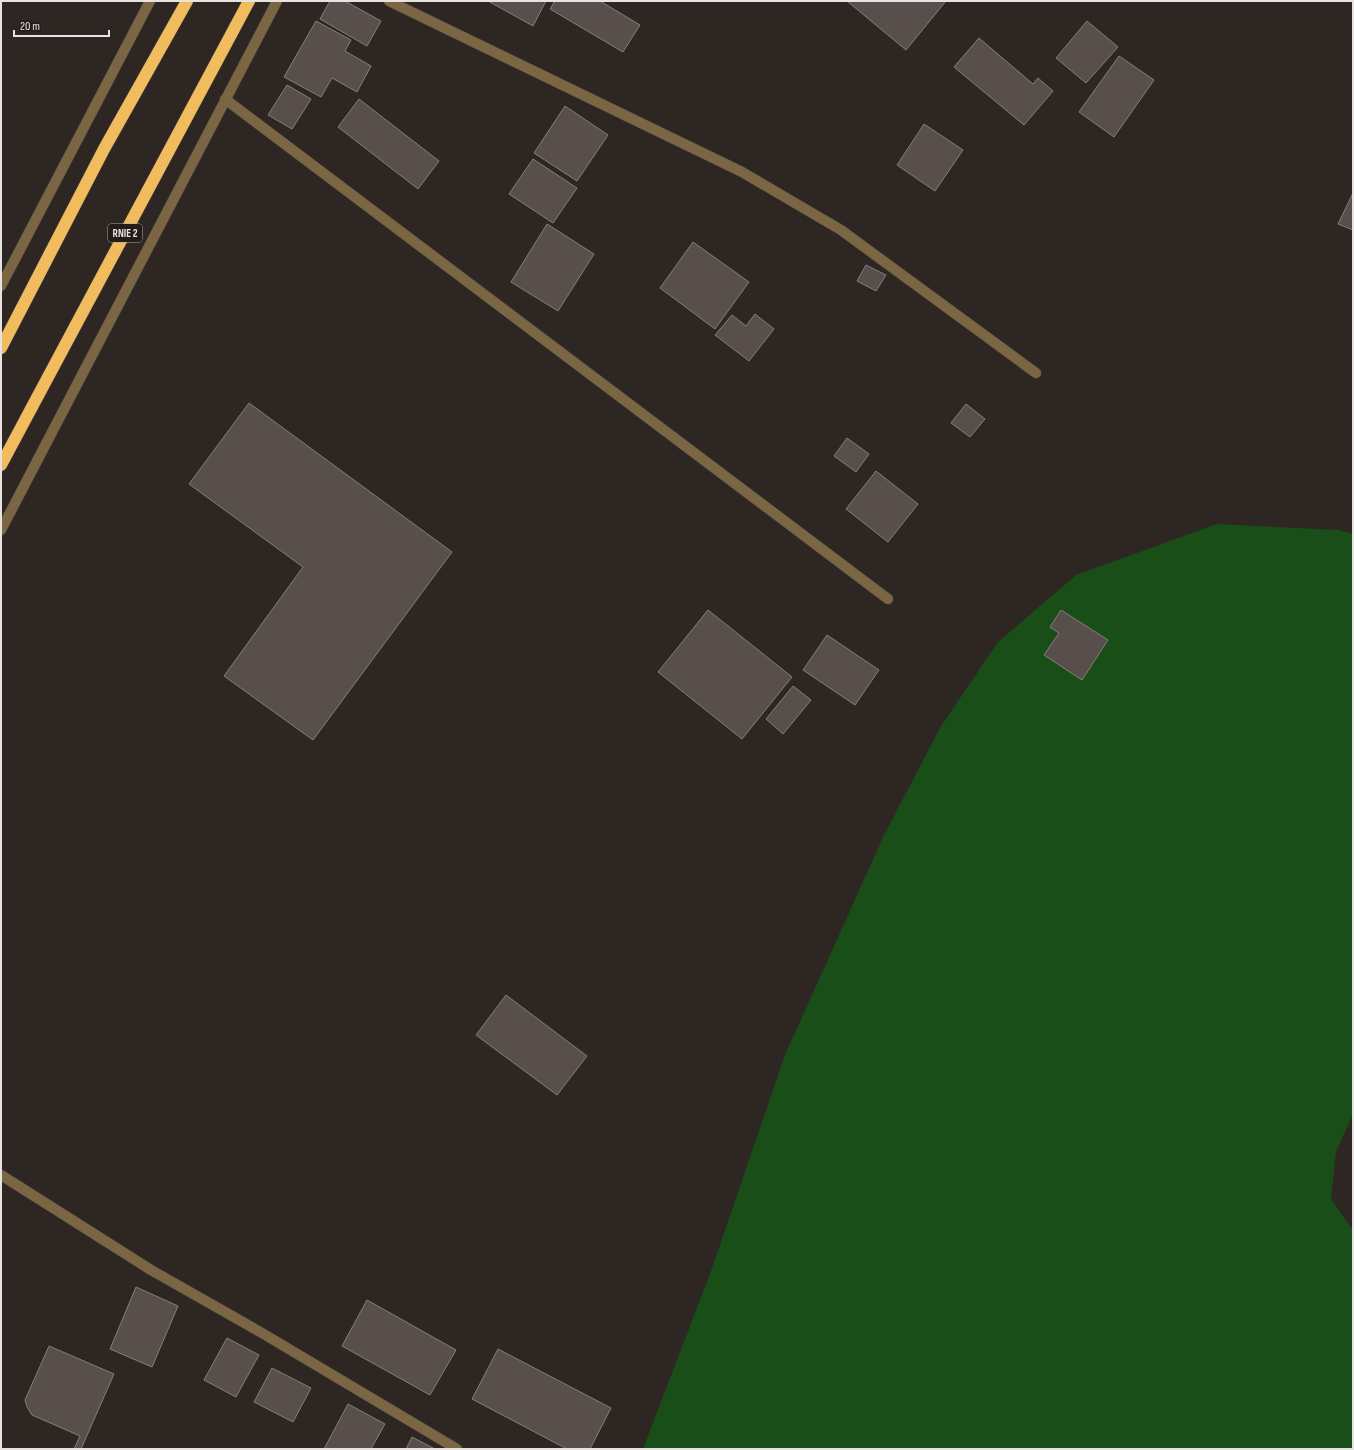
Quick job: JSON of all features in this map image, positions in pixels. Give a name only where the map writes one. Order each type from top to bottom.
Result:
[{"type":"highway","points":[[1,348],[104,149],[187,1]]},
{"type":"highway","name":"RNIE 2","points":[[1,465],[249,1]]},
{"type":"street","points":[[1,286],[150,1]]},
{"type":"street","points":[[1,530],[224,99],[277,1]]},
{"type":"street","points":[[389,1],[742,172],[841,230],[1036,373]]},
{"type":"street","points":[[224,99],[888,599]]},
{"type":"street","points":[[1,1175],[151,1270],[262,1333],[457,1449]]},
{"type":"green space","points":[[1217,524],[1338,530],[1353,534],[1353,1114],[1336,1152],[1331,1199],[1353,1230],[1353,1449],[643,1449],[711,1271],[785,1055],[884,835],[941,726],[998,642],[1076,575]]},
{"type":"building","points":[[330,1],[345,1],[381,21],[367,46],[320,19]]},
{"type":"building","points":[[488,1],[546,1],[533,26]]},
{"type":"building","points":[[555,1],[600,1],[640,25],[623,52],[550,9]]},
{"type":"building","points":[[847,1],[946,1],[906,50]]},
{"type":"building","points":[[316,21],[351,40],[345,51],[371,66],[357,92],[332,78],[321,97],[284,77]]},
{"type":"building","points":[[1087,21],[1118,47],[1086,83],[1056,58]]},
{"type":"building","points":[[979,38],[1033,84],[1038,78],[1053,91],[1024,125],[954,67]]},
{"type":"building","points":[[1119,56],[1154,80],[1114,137],[1079,112]]},
{"type":"building","points":[[287,85],[311,99],[292,129],[268,115]]},
{"type":"building","points":[[359,99],[439,161],[418,189],[338,127]]},
{"type":"building","points":[[565,106],[608,135],[577,181],[534,153]]},
{"type":"building","points":[[924,124],[963,150],[935,191],[897,165]]},
{"type":"building","points":[[533,159],[577,188],[553,223],[509,194]]},
{"type":"building","points":[[1353,193],[1353,230],[1338,224]]},
{"type":"building","points":[[547,224],[594,254],[558,311],[511,282]]},
{"type":"building","points":[[693,242],[749,282],[715,329],[660,288]]},
{"type":"building","points":[[866,265],[886,275],[876,291],[857,281]]},
{"type":"building","points":[[755,314],[774,329],[749,361],[715,335],[732,315],[746,326]]},
{"type":"building","points":[[249,403],[452,552],[313,740],[224,676],[303,567],[189,484]]},
{"type":"building","points":[[966,404],[985,419],[970,437],[951,423]]},
{"type":"building","points":[[847,438],[869,454],[856,472],[834,456]]},
{"type":"building","points":[[876,471],[918,504],[888,542],[846,509]]},
{"type":"building","points":[[708,610],[792,677],[742,739],[658,672]]},
{"type":"building","points":[[1061,610],[1108,640],[1082,680],[1044,655],[1059,633],[1050,627]]},
{"type":"building","points":[[827,635],[879,670],[855,705],[803,670]]},
{"type":"building","points":[[793,686],[811,700],[783,734],[766,719]]},
{"type":"building","points":[[506,995],[587,1056],[557,1095],[476,1035]]},
{"type":"building","points":[[136,1287],[178,1306],[152,1367],[110,1349]]},
{"type":"building","points":[[367,1300],[456,1350],[430,1395],[342,1346]]},
{"type":"building","points":[[227,1338],[259,1355],[236,1397],[204,1380]]},
{"type":"building","points":[[49,1346],[114,1374],[81,1449],[74,1449],[80,1436],[32,1415],[27,1407],[25,1400]]},
{"type":"building","points":[[498,1349],[611,1408],[590,1449],[567,1449],[472,1399]]},
{"type":"building","points":[[272,1368],[311,1388],[293,1422],[254,1402]]},
{"type":"building","points":[[348,1404],[385,1424],[371,1449],[324,1449]]},
{"type":"building","points":[[412,1437],[435,1449],[406,1449]]}]
